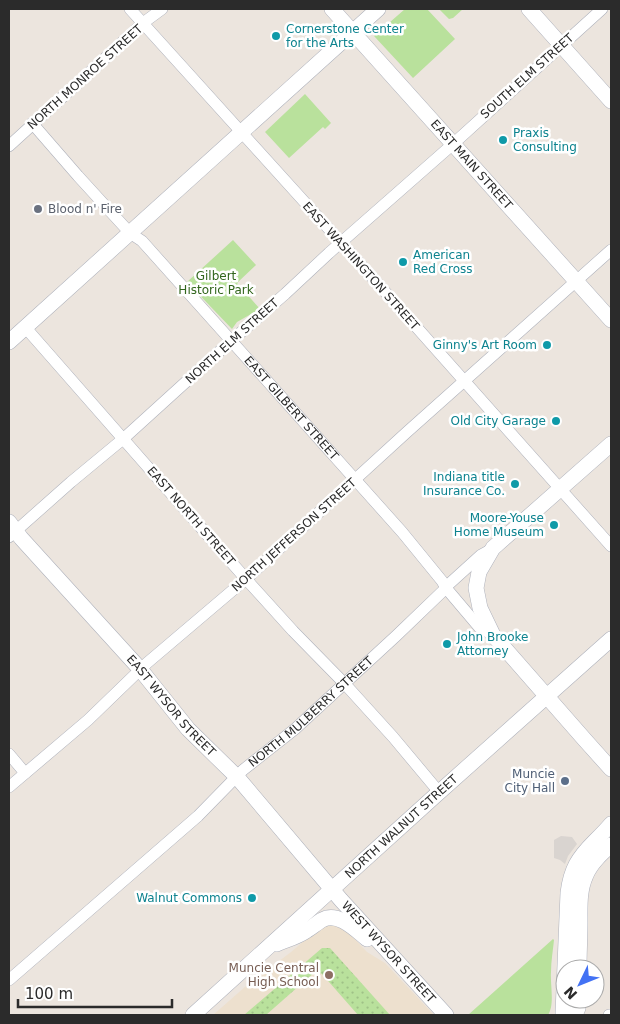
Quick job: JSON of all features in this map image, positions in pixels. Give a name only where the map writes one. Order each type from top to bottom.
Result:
[{"type":"main road","name":"EAST MAIN STREET","points":[[332,9],[611,320]]},
{"type":"main road","points":[[9,342],[378,9]]},
{"type":"main road","points":[[529,9],[611,101]]},
{"type":"main road","name":"NORTH MULBERRY STREET","points":[[493,548],[611,444]]},
{"type":"main road","name":"EAST WYSOR STREET","points":[[11,530],[140,669],[188,728],[236,777],[332,889]]},
{"type":"main road","points":[[493,548],[479,572],[476,588],[480,608],[493,635]]},
{"type":"main road","name":"EAST GILBERT STREET","points":[[493,635],[584,740]]},
{"type":"main road","name":"NORTH WALNUT STREET","points":[[193,1015],[611,639]]},
{"type":"main road","points":[[584,740],[611,769]]},
{"type":"main road","points":[[584,740],[592,755],[611,781]]},
{"type":"main road","points":[[564,1015],[567,912],[570,880],[582,855],[611,824]]},
{"type":"main road","points":[[579,959],[582,886],[592,864],[611,845]]},
{"type":"main road","name":"WEST WYSOR STREET","points":[[332,889],[446,1015]]},
{"type":"main road","points":[[264,950],[304,932],[323,920],[333,918],[344,921],[393,957]]},
{"type":"street","name":"EAST WASHINGTON STREET","points":[[130,9],[611,546]]},
{"type":"street","name":"NORTH MONROE STREET","points":[[9,146],[32,123],[162,9]]},
{"type":"street","name":"SOUTH ELM STREET","points":[[453,144],[602,9]]},
{"type":"street","name":"EAST GILBERT STREET","points":[[32,123],[130,233],[142,241],[402,532],[479,626],[493,635]]},
{"type":"street","name":"NORTH ELM STREET","points":[[11,530],[123,439],[453,144]]},
{"type":"street","name":"NORTH JEFFERSON STREET","points":[[9,787],[88,720],[140,669],[246,579],[611,250]]},
{"type":"street","name":"EAST NORTH STREET","points":[[25,327],[246,579],[393,737],[439,792]]},
{"type":"street","name":"NORTH MULBERRY STREET","points":[[9,980],[198,816],[243,770],[295,728],[391,642],[449,584],[481,555],[493,548]]},
{"type":"street","points":[[9,754],[25,774]]},
{"type":"shaded area","points":[[561,836],[572,837],[577,844],[568,856],[565,864],[554,858],[554,840]]},
{"type":"shaded area","name":"Muncie Central High School","points":[[328,925],[334,925],[347,931],[367,952],[385,963],[434,1015],[213,1015],[246,986],[317,930]]},
{"type":"green space","points":[[405,9],[427,9],[455,39],[413,78],[374,36]]},
{"type":"green space","points":[[439,9],[463,9],[453,18],[449,19]]},
{"type":"green space","points":[[305,94],[331,123],[325,129],[323,127],[289,158],[265,132]]},
{"type":"green space","name":"Gilbert Historic Park","points":[[233,240],[256,265],[237,283],[260,309],[237,322],[232,329],[187,282]]},
{"type":"green space","points":[[553,939],[551,964],[552,1000],[548,1015],[468,1015]]},
{"type":"green space","points":[[322,948],[330,948],[390,1015],[358,1015],[322,974],[316,971],[266,1015],[244,1015]]},
{"type":"place","name":"Cornerstone Center for the Arts","points":[[276,36]]},
{"type":"place","name":"Praxis Consulting","points":[[503,140]]},
{"type":"place","name":"Blood n' Fire","points":[[38,209]]},
{"type":"place","name":"American Red Cross","points":[[403,262]]},
{"type":"place","name":"Ginny's Art Room","points":[[547,345]]},
{"type":"place","name":"Old City Garage","points":[[556,421]]},
{"type":"place","name":"Indiana title Insurance Co.","points":[[515,484]]},
{"type":"place","name":"Moore-Youse Home Museum","points":[[554,525]]},
{"type":"place","name":"John Brooke Attorney","points":[[447,644]]},
{"type":"place","name":"Muncie City Hall","points":[[565,781]]},
{"type":"place","name":"Walnut Commons","points":[[252,898]]},
{"type":"place","name":"Muncie Central High School","points":[[329,975]]}]
